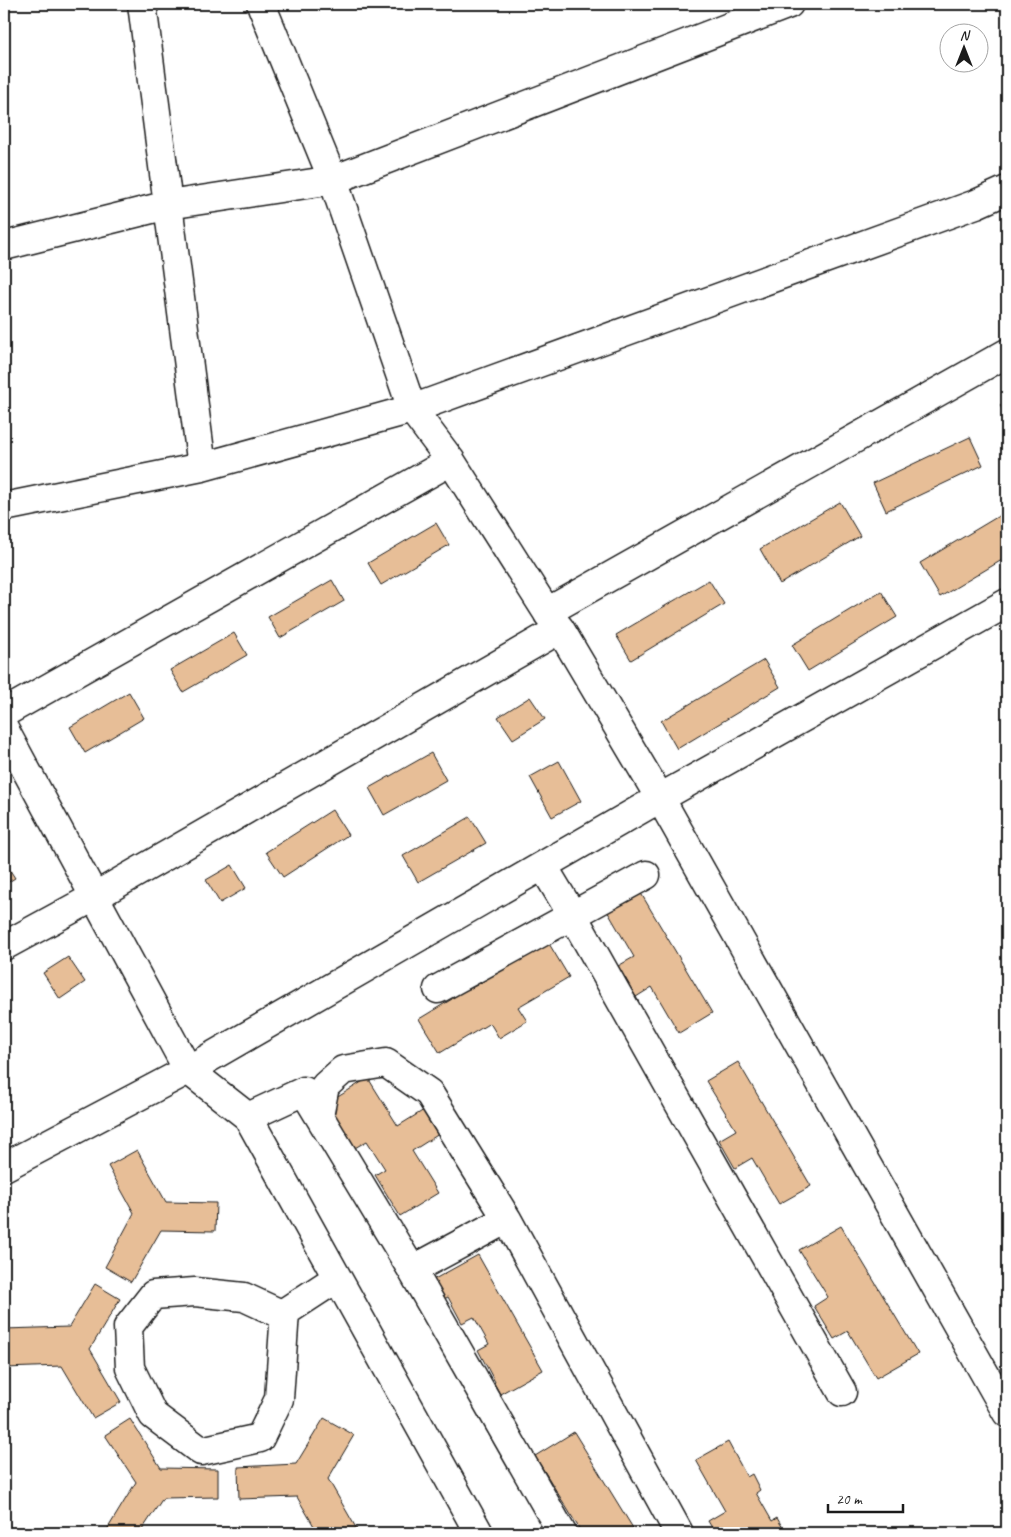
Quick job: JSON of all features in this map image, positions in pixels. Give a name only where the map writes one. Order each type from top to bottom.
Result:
[{"type":"street","points":[[142,4],[202,467]]},
{"type":"street","points":[[262,4],[333,180],[412,410],[451,461],[553,620],[660,798],[1007,1412]]},
{"type":"street","points":[[4,246],[168,205],[333,180],[789,4]]},
{"type":"street","points":[[4,507],[202,467],[412,410],[976,204],[1007,190]]},
{"type":"street","points":[[4,946],[94,897],[553,620],[1007,353]]},
{"type":"street","points":[[4,713],[451,461]]},
{"type":"street","points":[[4,1167],[188,1070],[660,798],[1007,603]]},
{"type":"street","points":[[4,729],[188,1070],[248,1118],[479,1533]]},
{"type":"street","points":[[543,866],[842,1392]]},
{"type":"street","points":[[438,989],[646,875]]},
{"type":"street","points":[[320,1116],[326,1086],[344,1070],[386,1063],[429,1093],[507,1219],[679,1533]]},
{"type":"street","points":[[248,1118],[304,1091],[412,1270],[562,1533]]},
{"type":"street","points":[[412,1270],[507,1219]]},
{"type":"street","points":[[285,1312],[279,1399],[260,1438],[201,1451],[153,1415],[130,1368],[128,1327],[153,1295],[195,1292],[244,1297],[281,1314],[337,1278]]},
{"type":"building","points":[[1007,401],[1007,419],[1000,405]]},
{"type":"building","points":[[970,437],[983,465],[886,511],[873,483]]},
{"type":"building","points":[[840,502],[860,536],[780,584],[760,549]]},
{"type":"building","points":[[1007,511],[1007,557],[940,597],[920,563]]},
{"type":"building","points":[[436,523],[449,545],[381,585],[368,563]]},
{"type":"building","points":[[332,580],[344,601],[280,638],[268,617]]},
{"type":"building","points":[[709,580],[724,604],[631,660],[616,635]]},
{"type":"building","points":[[881,591],[897,617],[808,671],[792,645]]},
{"type":"building","points":[[234,633],[247,655],[183,692],[170,670]]},
{"type":"building","points":[[764,660],[780,687],[677,749],[661,721]]},
{"type":"building","points":[[129,692],[144,718],[85,753],[70,727]]},
{"type":"building","points":[[530,697],[545,719],[513,739],[498,717]]},
{"type":"building","points":[[431,753],[446,780],[384,815],[369,788]]},
{"type":"building","points":[[559,761],[581,801],[552,817],[530,777]]},
{"type":"building","points":[[332,810],[348,835],[283,877],[266,852]]},
{"type":"building","points":[[470,817],[486,843],[418,882],[403,856]]},
{"type":"building","points":[[4,861],[15,878],[4,885]]},
{"type":"building","points":[[232,865],[246,888],[220,903],[206,880]]},
{"type":"building","points":[[639,890],[712,1013],[679,1033],[652,987],[636,997],[618,966],[634,957],[606,909]]},
{"type":"building","points":[[548,942],[569,977],[518,1007],[527,1021],[499,1038],[490,1023],[440,1053],[419,1019],[452,999],[451,996],[467,986],[469,989],[477,985],[476,982],[496,973],[495,971]]},
{"type":"building","points":[[68,957],[85,982],[60,999],[43,973]]},
{"type":"building","points":[[738,1062],[811,1186],[779,1204],[752,1158],[735,1168],[719,1140],[736,1130],[706,1081]]},
{"type":"building","points":[[368,1078],[398,1126],[424,1110],[439,1134],[412,1151],[438,1193],[400,1216],[375,1175],[385,1169],[367,1141],[353,1149],[325,1105]]},
{"type":"building","points":[[137,1150],[166,1202],[216,1203],[215,1231],[161,1230],[131,1282],[105,1267],[134,1213],[108,1166]]},
{"type":"building","points":[[841,1226],[918,1354],[876,1378],[848,1331],[834,1339],[814,1306],[828,1297],[799,1250]]},
{"type":"building","points":[[478,1255],[543,1370],[500,1394],[478,1350],[489,1344],[474,1317],[462,1323],[448,1297],[442,1300],[431,1281]]},
{"type":"building","points":[[95,1284],[120,1299],[90,1349],[121,1402],[93,1418],[62,1366],[4,1368],[4,1329],[69,1327]]},
{"type":"building","points":[[324,1418],[354,1435],[328,1479],[359,1533],[318,1533],[297,1497],[239,1499],[238,1467],[296,1464]]},
{"type":"building","points":[[130,1419],[161,1468],[218,1469],[218,1497],[163,1498],[140,1533],[105,1533],[136,1482],[105,1435]]},
{"type":"building","points":[[574,1432],[636,1533],[582,1533],[535,1456]]},
{"type":"building","points":[[728,1442],[747,1477],[752,1474],[760,1490],[756,1493],[772,1521],[777,1518],[786,1533],[715,1533],[708,1521],[725,1511],[696,1460]]}]
